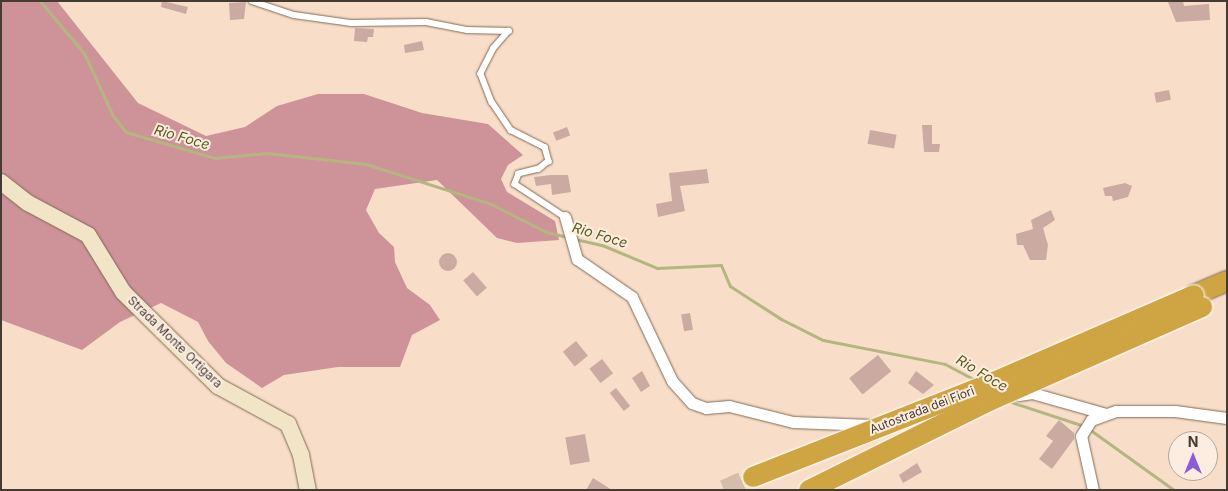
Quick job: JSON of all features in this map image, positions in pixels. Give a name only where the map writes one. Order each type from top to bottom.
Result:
[{"type":"highway","name":"Autostrada dei Fiori","points":[[809,490],[1198,301],[1227,281]]},
{"type":"highway","name":"Autostrada dei Fiori","points":[[753,477],[1198,301],[1227,296]]},
{"type":"main road","name":"Strada Monte Ortigara","points":[[1,182],[28,203],[88,235],[123,292],[204,373],[240,401],[265,409],[288,424],[301,455],[308,490]]},
{"type":"street","points":[[565,217],[572,247],[577,259],[632,297],[672,381],[692,403],[706,408],[728,406],[793,422],[842,426],[940,422],[977,416],[1023,393],[1106,414],[1175,411],[1227,418]]},
{"type":"street","points":[[1093,490],[1081,436],[1091,420],[1106,414]]},
{"type":"lane","points":[[252,1],[294,15],[352,23],[426,22],[467,30],[509,31],[494,48],[481,74],[492,102],[511,130],[545,146],[548,161],[519,174],[515,184],[565,217]]},
{"type":"shaded area","points":[[1,1],[57,1],[138,103],[206,136],[245,127],[277,106],[318,94],[364,94],[422,113],[488,124],[523,155],[508,165],[501,179],[507,192],[555,221],[559,240],[517,243],[497,238],[437,180],[375,189],[366,210],[379,233],[394,247],[395,262],[407,288],[430,305],[440,320],[412,335],[400,367],[338,367],[284,375],[262,388],[226,363],[208,341],[198,322],[161,303],[120,322],[82,350],[1,320]]},
{"type":"building","points":[[162,1],[188,7],[186,14],[161,7]]},
{"type":"building","points":[[1183,1],[1184,6],[1209,4],[1210,20],[1176,22],[1168,2]]},
{"type":"building","points":[[246,2],[244,19],[230,20],[229,3]]},
{"type":"building","points":[[355,28],[374,29],[373,37],[368,37],[367,42],[354,41]]},
{"type":"building","points":[[422,41],[424,50],[405,53],[404,45]]},
{"type":"building","points":[[1169,90],[1171,100],[1156,103],[1154,93]]},
{"type":"building","points":[[922,125],[932,125],[932,144],[940,144],[939,152],[924,152]]},
{"type":"building","points":[[567,127],[570,135],[556,141],[553,132]]},
{"type":"building","points":[[870,130],[897,135],[894,148],[868,144]]},
{"type":"building","points":[[707,169],[709,183],[680,186],[685,211],[658,217],[656,204],[672,201],[669,173]]},
{"type":"building","points":[[568,175],[571,192],[552,195],[551,184],[536,186],[534,177]]},
{"type":"building","points":[[1125,183],[1132,186],[1128,197],[1113,201],[1112,196],[1105,196],[1103,188]]},
{"type":"building","points":[[1051,210],[1055,220],[1043,228],[1048,245],[1046,260],[1030,260],[1023,245],[1017,245],[1016,234],[1033,229],[1031,220]]},
{"type":"building","points":[[448,253],[454,256],[457,262],[454,268],[448,271],[442,268],[439,262],[442,256]]},
{"type":"building","points":[[473,272],[487,288],[477,296],[463,281]]},
{"type":"building","points":[[690,313],[693,330],[684,331],[681,315]]},
{"type":"building","points":[[576,341],[588,356],[575,366],[563,352]]},
{"type":"building","points":[[878,355],[891,371],[862,395],[849,378]]},
{"type":"building","points":[[602,359],[613,373],[600,383],[589,369]]},
{"type":"building","points":[[642,371],[650,386],[641,392],[632,378]]},
{"type":"building","points":[[916,371],[934,385],[923,394],[908,383]]},
{"type":"building","points":[[616,388],[630,406],[624,411],[610,393]]},
{"type":"building","points":[[1059,420],[1074,433],[1074,439],[1052,469],[1039,459],[1053,441],[1046,436]]},
{"type":"building","points":[[585,434],[590,462],[570,465],[565,437]]},
{"type":"building","points":[[917,463],[922,472],[903,483],[899,475]]},
{"type":"building","points":[[593,478],[612,490],[586,490]]},
{"type":"waterway","name":"Rio Foce","points":[[40,1],[84,53],[113,116],[126,132],[215,158],[267,153],[366,164],[491,204],[546,232],[567,237]]},
{"type":"waterway","name":"Rio Foce","points":[[575,239],[602,245],[657,268],[721,265],[730,286],[781,319],[823,340],[945,364],[975,380]]},
{"type":"waterway","name":"Rio Foce","points":[[1008,401],[1084,426]]},
{"type":"waterway","name":"Rio Foce","points":[[1089,429],[1174,490]]},
{"type":"tunnel","points":[[724,490],[753,477]]}]
